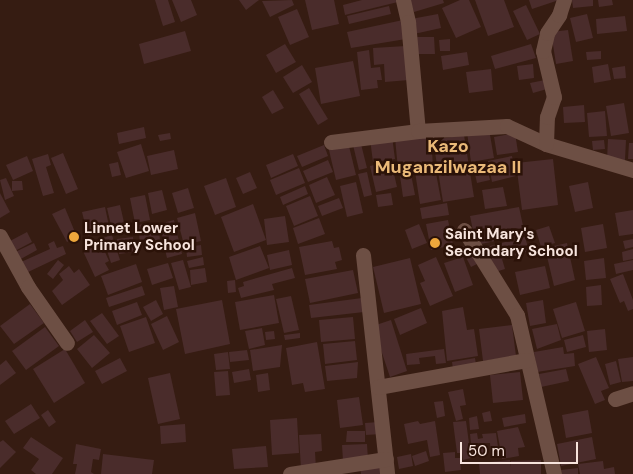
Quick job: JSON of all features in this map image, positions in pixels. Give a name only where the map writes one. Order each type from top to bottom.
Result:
[{"type":"street","points":[[403,0],[408,22],[418,131]]},
{"type":"street","points":[[546,144],[547,117],[554,97],[543,51],[547,33],[559,15],[564,0]]},
{"type":"street","points":[[331,142],[418,131],[506,126],[546,144],[633,170]]},
{"type":"street","points":[[464,230],[517,315],[554,474]]},
{"type":"street","points":[[0,236],[28,287],[67,342]]},
{"type":"street","points":[[363,255],[387,474]]},
{"type":"street","points":[[378,387],[527,360]]},
{"type":"street","points":[[616,399],[633,393]]},
{"type":"street","points":[[290,474],[386,459]]},
{"type":"building","points":[[155,0],[168,0],[175,22],[163,26]]},
{"type":"building","points":[[172,0],[191,0],[197,15],[181,22]]},
{"type":"building","points":[[239,0],[259,0],[246,10]]},
{"type":"building","points":[[292,0],[294,5],[270,17],[262,1]]},
{"type":"building","points":[[305,0],[334,0],[339,24],[312,30]]},
{"type":"building","points":[[362,0],[402,1],[345,15],[343,5]]},
{"type":"building","points":[[410,0],[443,0],[444,3],[414,12]]},
{"type":"building","points":[[460,0],[469,0],[481,27],[456,38],[442,8]]},
{"type":"building","points":[[475,0],[504,0],[514,27],[488,36]]},
{"type":"building","points":[[529,0],[559,0],[532,9]]},
{"type":"building","points":[[572,0],[593,0],[593,6],[573,8]]},
{"type":"building","points":[[598,0],[612,0],[613,5],[599,7]]},
{"type":"building","points":[[526,5],[540,34],[527,40],[513,11]]},
{"type":"building","points":[[389,6],[391,14],[349,24],[347,16]]},
{"type":"building","points":[[297,9],[309,37],[290,45],[278,17]]},
{"type":"building","points":[[438,14],[441,28],[414,34],[411,19]]},
{"type":"building","points":[[587,14],[593,38],[576,42],[570,18]]},
{"type":"building","points":[[625,16],[627,31],[597,34],[596,19]]},
{"type":"building","points":[[403,20],[406,39],[351,48],[347,32]]},
{"type":"building","points":[[568,30],[573,61],[556,64],[551,32]]},
{"type":"building","points":[[185,31],[191,51],[144,64],[139,44]]},
{"type":"building","points":[[414,37],[434,37],[435,54],[415,54]]},
{"type":"building","points":[[450,39],[450,51],[440,51],[439,40]]},
{"type":"building","points":[[285,44],[296,62],[276,73],[266,55]]},
{"type":"building","points":[[531,44],[536,58],[495,69],[491,56]]},
{"type":"building","points":[[406,46],[409,80],[385,82],[384,64],[374,65],[373,48]]},
{"type":"building","points":[[369,50],[371,68],[380,67],[382,80],[377,80],[378,88],[361,90],[357,52]]},
{"type":"building","points":[[601,51],[601,59],[587,60],[586,52]]},
{"type":"building","points":[[467,52],[469,65],[443,70],[441,56]]},
{"type":"building","points":[[353,61],[360,96],[321,104],[315,68]]},
{"type":"building","points":[[533,64],[534,78],[519,80],[517,66]]},
{"type":"building","points":[[608,64],[611,80],[594,83],[592,67]]},
{"type":"building","points":[[302,65],[312,82],[293,93],[283,77]]},
{"type":"building","points":[[625,66],[626,78],[614,79],[612,68]]},
{"type":"building","points":[[491,69],[493,90],[469,93],[466,72]]},
{"type":"building","points":[[545,80],[547,89],[533,93],[530,83]]},
{"type":"building","points":[[309,88],[328,119],[318,125],[299,94]]},
{"type":"building","points":[[273,90],[284,108],[272,114],[262,97]]},
{"type":"building","points":[[624,103],[629,133],[611,136],[606,106]]},
{"type":"building","points":[[584,105],[585,122],[564,123],[563,107]]},
{"type":"building","points":[[605,111],[607,136],[589,137],[587,113]]},
{"type":"building","points":[[144,127],[146,138],[119,144],[117,133]]},
{"type":"building","points":[[489,129],[494,158],[471,162],[467,132]]},
{"type":"building","points":[[170,133],[171,139],[160,141],[158,135]]},
{"type":"building","points":[[515,133],[518,152],[497,155],[494,137]]},
{"type":"building","points":[[431,135],[433,167],[398,169],[395,138]]},
{"type":"building","points":[[464,135],[474,197],[443,202],[433,140]]},
{"type":"building","points":[[392,136],[395,159],[373,162],[370,139]]},
{"type":"building","points":[[608,139],[626,140],[625,160],[607,160]]},
{"type":"building","points":[[604,140],[605,149],[593,150],[592,141]]},
{"type":"building","points":[[348,142],[356,175],[336,180],[328,146]]},
{"type":"building","points":[[629,143],[633,143],[633,159],[628,159]]},
{"type":"building","points":[[141,144],[149,171],[126,178],[117,152]]},
{"type":"building","points":[[361,144],[367,168],[359,170],[353,145]]},
{"type":"building","points":[[324,145],[328,156],[302,167],[297,156]]},
{"type":"building","points":[[174,150],[178,169],[151,175],[147,156]]},
{"type":"building","points":[[63,153],[78,189],[66,194],[51,158]]},
{"type":"building","points":[[48,154],[51,165],[46,167],[54,193],[43,196],[32,159]]},
{"type":"building","points":[[293,154],[298,166],[271,178],[266,165]]},
{"type":"building","points":[[27,156],[33,171],[13,180],[6,165]]},
{"type":"building","points":[[512,156],[516,176],[492,182],[488,161]]},
{"type":"building","points":[[553,159],[558,205],[522,210],[516,163]]},
{"type":"building","points":[[328,160],[333,172],[308,182],[303,171]]},
{"type":"building","points":[[391,161],[397,187],[376,192],[370,166]]},
{"type":"building","points":[[118,162],[121,175],[112,177],[109,164]]},
{"type":"building","points":[[486,162],[490,180],[477,183],[473,165]]},
{"type":"building","points":[[299,168],[305,183],[276,195],[270,180]]},
{"type":"building","points":[[435,168],[441,200],[420,204],[415,172]]},
{"type":"building","points":[[250,172],[257,188],[243,194],[236,178]]},
{"type":"building","points":[[367,172],[372,195],[364,197],[358,174]]},
{"type":"building","points":[[411,174],[415,195],[403,197],[400,176]]},
{"type":"building","points":[[327,177],[335,195],[316,203],[309,185]]},
{"type":"building","points":[[6,178],[14,196],[5,200],[0,180]]},
{"type":"building","points":[[226,178],[236,207],[215,215],[204,186]]},
{"type":"building","points":[[12,181],[22,181],[23,190],[12,191]]},
{"type":"building","points":[[356,182],[363,213],[347,217],[340,186]]},
{"type":"building","points":[[588,182],[593,208],[575,212],[569,186]]},
{"type":"building","points":[[305,186],[308,194],[283,205],[280,197]]},
{"type":"building","points":[[503,187],[507,206],[485,209],[482,190]]},
{"type":"building","points":[[188,188],[194,208],[178,213],[172,193]]},
{"type":"building","points":[[162,190],[167,210],[152,214],[148,193]]},
{"type":"building","points":[[0,193],[10,212],[0,218]]},
{"type":"building","points":[[391,193],[393,205],[378,207],[376,195]]},
{"type":"building","points":[[145,195],[150,220],[135,223],[130,198]]},
{"type":"building","points":[[310,196],[318,216],[294,226],[286,206]]},
{"type":"building","points":[[339,198],[343,208],[322,216],[318,206]]},
{"type":"building","points":[[447,203],[449,215],[422,219],[420,208]]},
{"type":"building","points":[[253,204],[266,240],[234,252],[221,217]]},
{"type":"building","points":[[120,205],[126,231],[113,234],[107,208]]},
{"type":"building","points":[[105,207],[110,231],[88,236],[82,212]]},
{"type":"building","points":[[519,207],[525,235],[476,245],[470,216]]},
{"type":"building","points":[[65,208],[77,237],[67,242],[52,214]]},
{"type":"building","points":[[633,210],[633,234],[619,236],[615,213]]},
{"type":"building","points":[[195,213],[201,241],[184,245],[177,218]]},
{"type":"building","points":[[285,216],[289,242],[267,245],[264,219]]},
{"type":"building","points":[[319,218],[325,234],[298,244],[293,228]]},
{"type":"building","points":[[174,220],[182,254],[167,258],[159,224]]},
{"type":"building","points":[[448,220],[453,245],[431,250],[426,224]]},
{"type":"building","points":[[151,223],[151,231],[159,230],[160,241],[140,243],[138,225]]},
{"type":"building","points":[[419,224],[427,243],[412,249],[405,230]]},
{"type":"building","points":[[603,224],[607,248],[585,252],[581,228]]},
{"type":"building","points":[[549,226],[555,243],[541,247],[536,230]]},
{"type":"building","points":[[27,232],[32,242],[15,251],[10,241]]},
{"type":"building","points":[[112,235],[120,260],[111,263],[103,238]]},
{"type":"building","points":[[133,237],[135,252],[119,254],[117,239]]},
{"type":"building","points":[[525,237],[529,251],[502,259],[505,269],[492,273],[486,247]]},
{"type":"building","points":[[633,239],[633,247],[625,249],[623,241]]},
{"type":"building","points":[[54,241],[57,248],[63,246],[66,254],[26,273],[21,262],[50,249],[48,244]]},
{"type":"building","points":[[332,241],[334,248],[339,247],[342,260],[335,262],[337,269],[305,275],[299,247]]},
{"type":"building","points":[[34,243],[37,250],[19,260],[15,252]]},
{"type":"building","points":[[101,243],[109,261],[105,263],[109,270],[95,277],[83,251]]},
{"type":"building","points":[[567,243],[575,280],[554,286],[545,248]]},
{"type":"building","points":[[467,244],[477,264],[471,267],[461,248]]},
{"type":"building","points":[[201,245],[202,255],[187,257],[186,247]]},
{"type":"building","points":[[260,246],[269,268],[236,280],[229,257]]},
{"type":"building","points":[[633,249],[633,259],[623,261],[622,252]]},
{"type":"building","points":[[289,250],[292,265],[270,270],[267,255]]},
{"type":"building","points":[[203,257],[204,265],[189,268],[187,261]]},
{"type":"building","points":[[436,257],[453,296],[430,306],[420,283],[425,281],[418,265]]},
{"type":"building","points":[[463,257],[473,285],[455,292],[444,263]]},
{"type":"building","points":[[410,258],[421,304],[384,313],[373,267]]},
{"type":"building","points":[[604,258],[606,278],[586,280],[584,261]]},
{"type":"building","points":[[58,260],[64,265],[53,279],[47,274]]},
{"type":"building","points":[[183,260],[191,287],[179,290],[171,263]]},
{"type":"building","points":[[633,260],[633,270],[616,274],[614,264]]},
{"type":"building","points":[[168,263],[173,278],[152,285],[147,269]]},
{"type":"building","points":[[136,264],[142,282],[108,295],[101,276]]},
{"type":"building","points":[[69,266],[74,273],[79,269],[90,285],[62,305],[52,291],[63,280],[59,274]]},
{"type":"building","points":[[545,266],[550,288],[520,295],[515,272]]},
{"type":"building","points":[[205,268],[207,282],[191,285],[190,270]]},
{"type":"building","points":[[292,268],[295,278],[272,284],[274,290],[241,298],[238,288],[244,286],[243,282]]},
{"type":"building","points":[[353,270],[358,293],[310,303],[305,279]]},
{"type":"building","points":[[623,274],[633,300],[633,309],[628,311],[624,301],[620,303],[610,279]]},
{"type":"building","points":[[235,280],[236,292],[228,293],[227,281]]},
{"type":"building","points":[[601,285],[602,305],[587,306],[586,287]]},
{"type":"building","points":[[142,286],[145,295],[109,307],[106,298]]},
{"type":"building","points":[[174,286],[178,307],[164,310],[160,288]]},
{"type":"building","points":[[274,295],[279,323],[240,330],[235,302]]},
{"type":"building","points":[[291,296],[299,330],[284,333],[276,299]]},
{"type":"building","points":[[362,298],[364,312],[311,318],[309,305]]},
{"type":"building","points":[[156,300],[163,314],[151,321],[143,307]]},
{"type":"building","points":[[222,300],[230,344],[185,354],[176,309]]},
{"type":"building","points":[[543,300],[546,323],[530,326],[526,303]]},
{"type":"building","points":[[137,302],[142,315],[117,325],[112,311]]},
{"type":"building","points":[[576,302],[585,331],[562,338],[553,309]]},
{"type":"building","points":[[30,304],[44,323],[14,344],[0,326]]},
{"type":"building","points":[[463,307],[467,330],[474,329],[478,356],[447,361],[442,311]]},
{"type":"building","points":[[421,308],[427,323],[400,335],[394,319]]},
{"type":"building","points":[[102,313],[119,336],[107,344],[90,321]]},
{"type":"building","points":[[167,316],[179,342],[163,350],[151,324]]},
{"type":"building","points":[[146,317],[155,343],[129,352],[120,326]]},
{"type":"building","points":[[353,317],[355,339],[321,342],[319,320]]},
{"type":"building","points":[[85,320],[93,332],[77,342],[70,331]]},
{"type":"building","points":[[391,320],[407,371],[390,377],[373,326]]},
{"type":"building","points":[[557,324],[561,340],[537,349],[532,329]]},
{"type":"building","points":[[512,325],[516,356],[483,361],[479,329]]},
{"type":"building","points":[[45,327],[59,346],[26,370],[12,351]]},
{"type":"building","points":[[262,328],[265,345],[249,349],[245,331]]},
{"type":"building","points":[[605,329],[607,350],[589,352],[587,331]]},
{"type":"building","points":[[274,331],[275,339],[266,340],[265,332]]},
{"type":"building","points":[[300,333],[300,338],[285,340],[284,335]]},
{"type":"building","points":[[94,335],[110,353],[92,368],[77,349]]},
{"type":"building","points":[[583,335],[586,347],[567,352],[564,340]]},
{"type":"building","points":[[355,341],[357,360],[325,364],[323,344]]},
{"type":"building","points":[[317,342],[325,389],[305,392],[303,383],[292,385],[286,348]]},
{"type":"building","points":[[282,345],[280,367],[253,371],[250,350]]},
{"type":"building","points":[[563,347],[564,354],[574,353],[575,366],[537,372],[534,352]]},
{"type":"building","points":[[65,349],[85,383],[54,403],[33,369]]},
{"type":"building","points":[[444,349],[446,363],[436,364],[435,356],[419,358],[420,364],[407,365],[406,354]]},
{"type":"building","points":[[247,350],[249,360],[230,362],[229,352]]},
{"type":"building","points":[[228,352],[230,369],[216,370],[214,354]]},
{"type":"building","points":[[596,357],[609,388],[601,391],[605,400],[595,404],[578,364]]},
{"type":"building","points":[[633,357],[633,381],[622,382],[618,359]]},
{"type":"building","points":[[120,358],[127,371],[102,384],[95,371]]},
{"type":"building","points":[[475,358],[476,365],[453,369],[452,362]]},
{"type":"building","points":[[6,360],[16,373],[0,385],[0,365]]},
{"type":"building","points":[[616,361],[621,382],[610,385],[605,364]]},
{"type":"building","points":[[358,362],[357,378],[327,381],[325,366]]},
{"type":"building","points":[[249,369],[251,380],[234,383],[232,372]]},
{"type":"building","points":[[566,369],[569,381],[541,387],[539,374]]},
{"type":"building","points":[[228,371],[230,395],[216,396],[214,372]]},
{"type":"building","points":[[520,372],[523,400],[493,403],[490,375]]},
{"type":"building","points":[[170,373],[180,419],[158,424],[148,378]]},
{"type":"building","points":[[268,373],[270,390],[258,392],[256,375]]},
{"type":"building","points":[[463,389],[466,405],[460,406],[463,419],[456,421],[448,392]]},
{"type":"building","points":[[359,397],[363,425],[340,428],[337,400]]},
{"type":"building","points":[[443,401],[445,416],[437,418],[434,402]]},
{"type":"building","points":[[31,404],[40,418],[14,434],[5,421]]},
{"type":"building","points":[[48,410],[56,422],[49,427],[41,415]]},
{"type":"building","points":[[588,410],[592,433],[566,438],[562,415]]},
{"type":"building","points":[[490,411],[492,421],[484,422],[482,413]]},
{"type":"building","points":[[525,414],[526,423],[504,427],[502,418]]},
{"type":"building","points":[[477,416],[479,429],[470,430],[469,418]]},
{"type":"building","points":[[297,418],[299,453],[272,455],[270,420]]},
{"type":"building","points":[[418,421],[420,424],[435,421],[440,455],[430,457],[427,440],[408,444],[404,424]]},
{"type":"building","points":[[466,421],[471,458],[463,460],[462,453],[457,453],[453,422]]},
{"type":"building","points":[[379,422],[381,434],[366,435],[365,423]]},
{"type":"building","points":[[185,424],[186,442],[161,444],[160,426]]},
{"type":"building","points":[[518,427],[525,447],[518,448],[519,456],[502,459],[497,431]]},
{"type":"building","points":[[347,431],[365,431],[365,442],[346,442]]},
{"type":"building","points":[[477,433],[478,439],[483,438],[482,434],[496,433],[499,454],[491,455],[490,443],[471,443],[470,434]]},
{"type":"building","points":[[321,434],[322,451],[315,452],[316,468],[301,469],[299,435]]},
{"type":"building","points":[[31,437],[63,458],[52,474],[36,474],[31,470],[39,459],[23,448]]},
{"type":"building","points":[[592,437],[596,459],[561,466],[557,444]]},
{"type":"building","points":[[3,440],[16,452],[0,468],[0,442]]},
{"type":"building","points":[[76,444],[101,449],[99,460],[93,459],[91,472],[94,474],[75,474],[77,464],[73,464]]},
{"type":"building","points":[[367,444],[368,460],[343,461],[342,445]]},
{"type":"building","points":[[478,445],[478,448],[488,447],[488,454],[473,455],[472,446]]},
{"type":"building","points":[[266,446],[268,467],[234,469],[232,449]]},
{"type":"building","points":[[426,451],[429,461],[415,466],[412,456]]},
{"type":"building","points":[[455,452],[455,458],[460,458],[461,470],[445,472],[443,453]]},
{"type":"building","points":[[103,454],[154,460],[152,474],[101,474]]},
{"type":"building","points":[[411,454],[413,466],[399,469],[397,457]]},
{"type":"building","points":[[510,460],[511,467],[511,461],[541,460],[541,474],[480,474],[479,463]]},
{"type":"building","points":[[383,461],[384,474],[361,474],[360,463]]},
{"type":"building","points":[[603,461],[604,469],[614,467],[615,474],[580,474],[578,464]]},
{"type":"building","points":[[578,468],[578,474],[562,474],[561,470]]},
{"type":"place","name":"Linnet Lower Primary School","points":[[74,237]]},
{"type":"place","name":"Saint Mary's Secondary School","points":[[435,243]]},
{"type":"district","name":"Kazo Muganzilwazaa II","points":[[448,157]]}]
